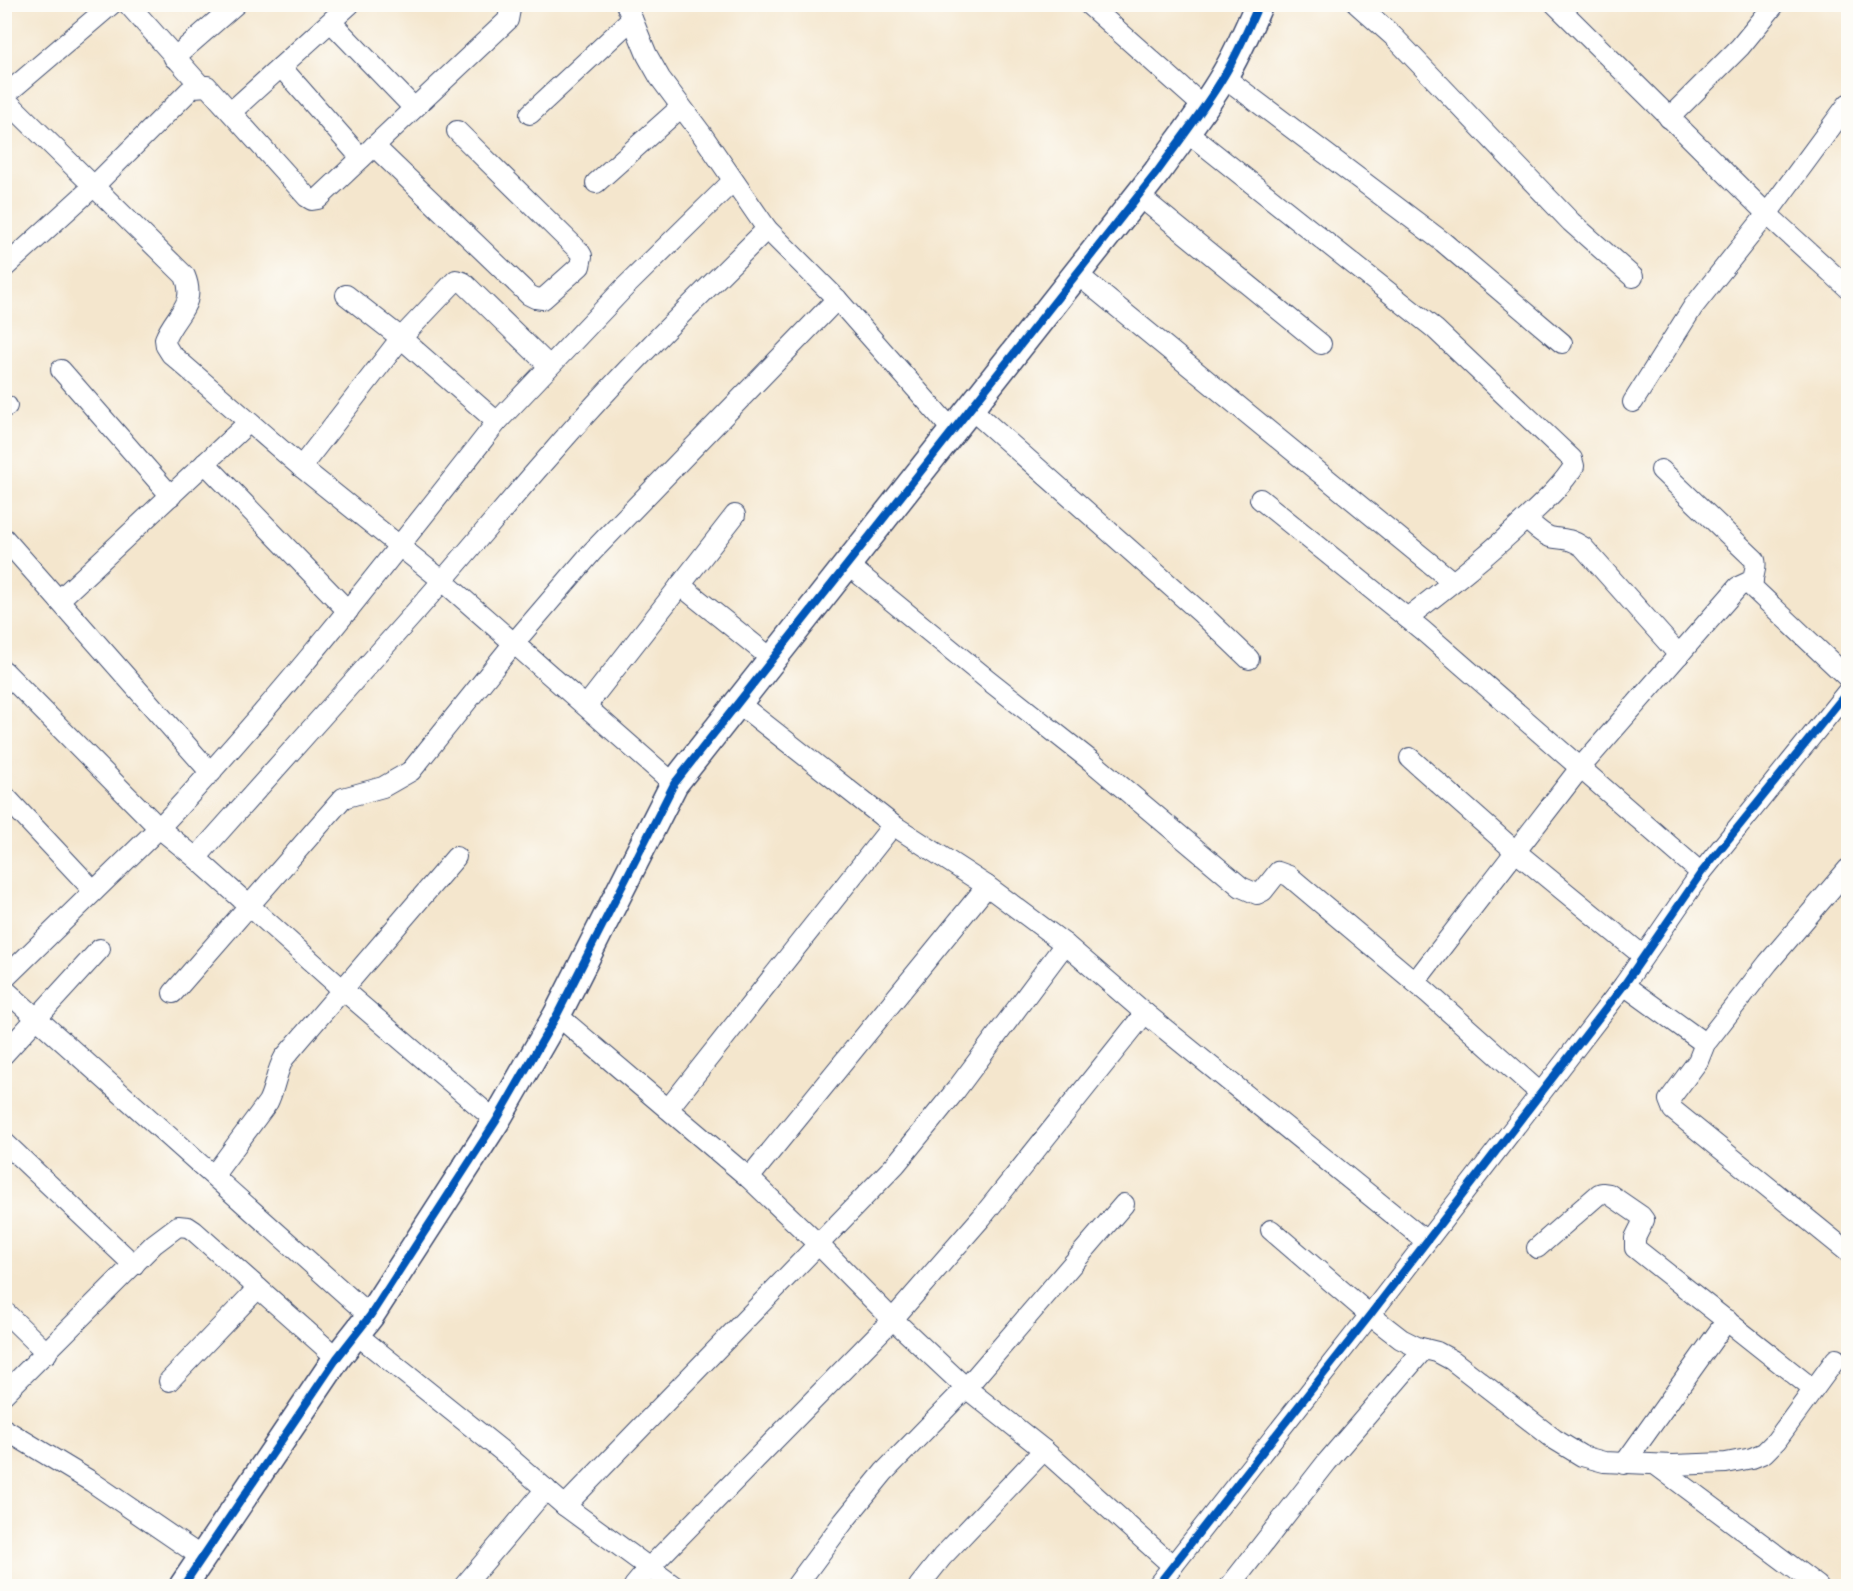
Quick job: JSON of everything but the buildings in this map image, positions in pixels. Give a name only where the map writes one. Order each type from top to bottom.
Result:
[{"type":"street","points":[[112,4],[4,97],[185,276],[190,291],[189,300],[168,332],[166,346],[171,354],[248,423],[443,580],[675,784]]},
{"type":"street","points":[[128,4],[200,85]]},
{"type":"street","points":[[174,58],[236,4]]},
{"type":"street","points":[[231,112],[350,4]]},
{"type":"street","points":[[4,268],[94,186],[189,91],[200,85],[207,86],[304,194],[312,200],[318,199],[508,20],[511,4]]},
{"type":"street","points":[[1088,4],[1204,107]]},
{"type":"street","points":[[183,1587],[337,1358],[363,1325],[496,1121],[557,1015],[675,784],[772,658],[954,432],[1204,107],[1238,51],[1259,4]]},
{"type":"street","points":[[1357,4],[1393,36],[1571,222],[1633,277]]},
{"type":"street","points":[[1555,4],[1767,214],[1848,288]]},
{"type":"street","points":[[1669,118],[1740,46],[1775,4]]},
{"type":"street","points":[[530,114],[629,12],[652,66],[767,229],[837,299],[954,432]]},
{"type":"street","points":[[331,22],[414,108]]},
{"type":"street","points":[[281,67],[368,152],[529,295],[543,298],[580,267],[582,256],[457,131]]},
{"type":"street","points":[[1224,77],[1443,242],[1562,342]]},
{"type":"street","points":[[1633,402],[1693,307],[1767,214],[1848,104]]},
{"type":"street","points":[[596,183],[680,108]]},
{"type":"street","points":[[1186,131],[1435,329],[1572,459],[1574,466],[1569,473],[1493,551],[1407,618]]},
{"type":"street","points":[[4,979],[159,828],[211,773],[348,611],[497,422],[624,288],[733,181]]},
{"type":"street","points":[[1138,195],[1321,344]]},
{"type":"street","points":[[196,858],[443,580],[550,454],[682,313],[767,229]]},
{"type":"street","points":[[1077,274],[1453,582]]},
{"type":"street","points":[[301,467],[401,338],[453,281],[459,280],[549,366]]},
{"type":"street","points":[[346,295],[401,338],[497,422]]},
{"type":"street","points":[[173,993],[343,798],[383,787],[411,771],[514,643],[592,552],[837,299]]},
{"type":"street","points":[[62,370],[171,496]]},
{"type":"street","points":[[971,409],[1249,658]]},
{"type":"street","points":[[59,600],[248,423]]},
{"type":"street","points":[[206,462],[348,611]]},
{"type":"street","points":[[1661,470],[1755,560],[1753,588],[1848,678]]},
{"type":"street","points":[[1260,499],[1407,618],[1701,873]]},
{"type":"street","points":[[586,706],[735,515]]},
{"type":"street","points":[[1526,519],[1550,537],[1573,540],[1583,547],[1678,655]]},
{"type":"street","points":[[4,538],[211,773]]},
{"type":"street","points":[[848,565],[1091,761],[1241,886],[1257,894],[1263,891],[1278,872],[1285,873],[1415,982],[1540,1093]]},
{"type":"street","points":[[1415,982],[1580,768],[1738,587],[1753,580]]},
{"type":"street","points":[[680,585],[772,658]]},
{"type":"street","points":[[4,672],[159,828],[251,905],[342,989],[496,1121]]},
{"type":"street","points":[[1157,1587],[1370,1316],[1624,985],[1642,955],[1701,873],[1848,691]]},
{"type":"street","points":[[738,703],[893,825],[987,886],[1065,944],[1145,1013],[1426,1241]]},
{"type":"street","points":[[1410,758],[1515,851],[1642,955]]},
{"type":"street","points":[[4,795],[94,891]]},
{"type":"street","points":[[668,1109],[893,825]]},
{"type":"street","points":[[214,1175],[268,1102],[284,1058],[456,857]]},
{"type":"street","points":[[1848,869],[1768,963],[1710,1039],[1706,1041],[1698,1060],[1669,1100],[1673,1110],[1848,1252]]},
{"type":"street","points":[[749,1178],[987,886]]},
{"type":"street","points":[[565,1506],[896,1164],[956,1090],[1065,944]]},
{"type":"street","points":[[4,1054],[100,949]]},
{"type":"street","points":[[1624,985],[1700,1040],[1706,1041]]},
{"type":"street","points":[[4,989],[214,1175],[363,1325],[546,1490],[674,1587]]},
{"type":"street","points":[[634,1587],[649,1568],[892,1319],[982,1217],[1145,1013]]},
{"type":"street","points":[[557,1015],[749,1178],[892,1319],[966,1388],[1044,1450],[1173,1566]]},
{"type":"street","points":[[4,1142],[134,1265]]},
{"type":"street","points":[[1537,1248],[1599,1194],[1602,1192],[1609,1194],[1644,1220],[1635,1238],[1635,1248],[1814,1389]]},
{"type":"street","points":[[796,1587],[843,1521],[884,1472],[966,1388],[1124,1204]]},
{"type":"street","points":[[4,1394],[167,1233],[178,1226],[194,1231],[337,1358]]},
{"type":"street","points":[[1271,1230],[1370,1316],[1401,1339],[1452,1360],[1568,1447],[1582,1456],[1604,1462],[1656,1465],[1726,1463],[1764,1453],[1776,1441],[1836,1359]]},
{"type":"street","points":[[169,1381],[258,1288]]},
{"type":"street","points":[[4,1311],[47,1353]]},
{"type":"street","points":[[1624,1464],[1727,1320]]},
{"type":"street","points":[[1230,1587],[1327,1462],[1424,1349]]},
{"type":"street","points":[[4,1429],[93,1482],[203,1558]]},
{"type":"street","points":[[919,1587],[942,1557],[1044,1450]]},
{"type":"street","points":[[1656,1465],[1818,1587]]},
{"type":"street","points":[[464,1587],[546,1490]]},
{"type":"cycle path","points":[[183,1586],[337,1358],[370,1316],[496,1121],[557,1015],[674,784],[1157,172],[1224,76],[1259,4]]},
{"type":"cycle path","points":[[1157,1586],[1370,1315],[1624,985],[1701,873],[1848,691]]}]
